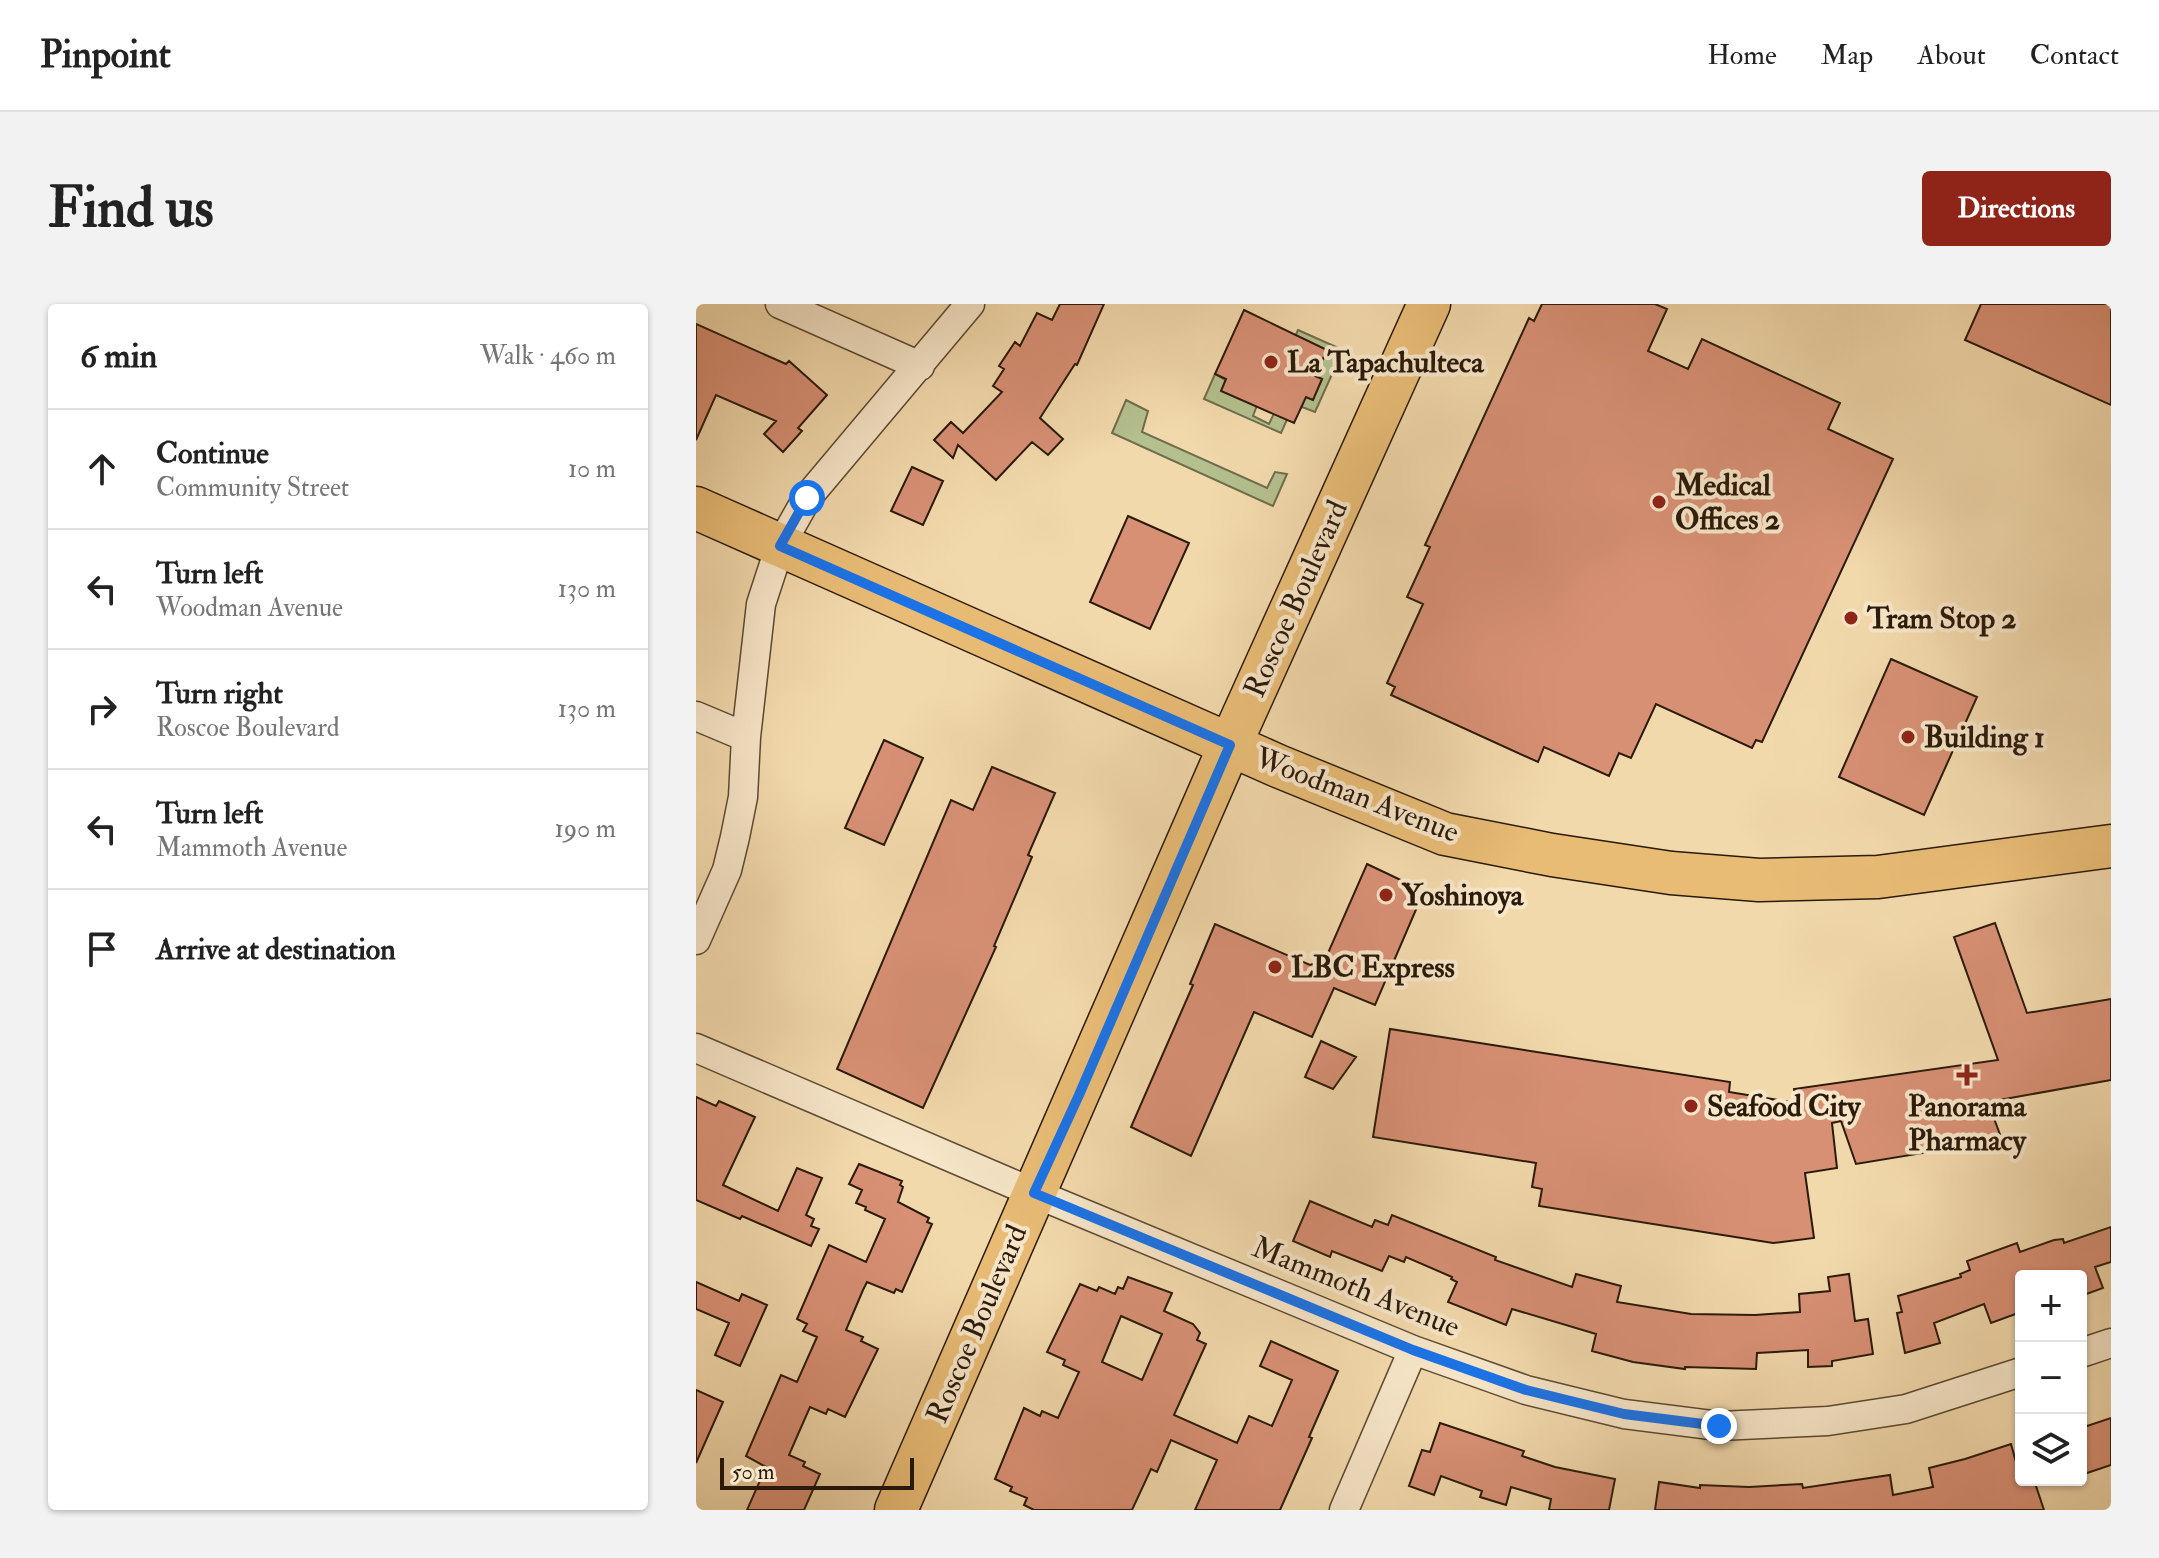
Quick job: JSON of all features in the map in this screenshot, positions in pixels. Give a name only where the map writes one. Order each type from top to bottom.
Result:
[{"type":"main road","name":"Roscoe Boulevard","points":[[896,1510],[1230,745],[1429,304]]},
{"type":"main road","name":"Woodman Avenue","points":[[696,508],[1230,745],[1445,834],[1552,855],[1671,873],[1759,880],[1878,877],[2111,846]]},
{"type":"street","points":[[780,304],[920,366]]},
{"type":"street","points":[[696,940],[727,870],[735,837],[743,797],[746,737],[761,604],[780,546],[807,498],[970,304]]},
{"type":"street","points":[[696,716],[746,737]]},
{"type":"street","name":"Mammoth Avenue","points":[[696,1048],[1034,1193],[1413,1350],[1526,1390],[1582,1404],[1624,1414],[1719,1426],[1828,1421],[1906,1409],[2015,1374]]},
{"type":"street","points":[[2087,1351],[2111,1343]]},
{"type":"street","points":[[1344,1510],[1413,1350]]},
{"type":"green space","points":[[1298,330],[1343,350],[1315,412],[1294,404],[1299,394],[1313,400],[1322,379],[1308,372],[1292,343]]},
{"type":"green space","points":[[1215,374],[1259,400],[1253,416],[1269,424],[1277,407],[1290,413],[1281,433],[1204,399]]},
{"type":"green space","points":[[1126,400],[1148,411],[1142,432],[1267,488],[1275,472],[1287,474],[1273,506],[1112,433]]},
{"type":"building","points":[[1060,304],[1104,304],[1077,365],[1040,418],[1063,439],[1048,455],[1032,442],[996,480],[958,445],[953,458],[934,440],[951,422],[963,433],[1002,392],[993,386],[1004,369],[999,366],[1015,342],[1020,346],[1037,313],[1052,320]]},
{"type":"building","name":"Medical Offices 2","points":[[1542,304],[1655,304],[1667,309],[1648,351],[1688,369],[1702,339],[1840,403],[1828,429],[1893,459],[1762,742],[1756,740],[1752,748],[1656,704],[1631,758],[1619,753],[1609,776],[1544,747],[1538,762],[1391,695],[1395,687],[1387,683],[1423,604],[1407,597],[1430,547],[1425,545],[1529,318],[1534,321]]},
{"type":"building","points":[[1981,304],[2111,304],[2111,405],[1965,340]]},
{"type":"building","name":"La Tapachulteca","points":[[1244,310],[1327,350],[1315,376],[1322,379],[1313,400],[1306,397],[1294,423],[1221,391],[1226,379],[1215,374]]},
{"type":"building","points":[[696,324],[786,364],[789,361],[827,395],[798,428],[802,431],[783,452],[764,434],[776,421],[716,395],[696,440]]},
{"type":"building","points":[[912,467],[943,481],[923,525],[891,511]]},
{"type":"building","points":[[1128,516],[1189,543],[1150,629],[1090,602]]},
{"type":"building","name":"Building 1","points":[[1891,659],[1977,697],[1924,815],[1839,777]]},
{"type":"building","points":[[884,740],[923,758],[884,845],[845,828]]},
{"type":"building","points":[[992,767],[1055,793],[1028,855],[1032,857],[996,947],[923,1108],[837,1069],[951,800],[973,810]]},
{"type":"building","points":[[1367,864],[1424,891],[1375,1005],[1334,988],[1312,1037],[1254,1012],[1191,1156],[1131,1127],[1193,985],[1190,984],[1215,924],[1310,965],[1325,960]]},
{"type":"building","points":[[1995,923],[2027,1013],[2111,999],[2111,1080],[1988,1102],[2002,1140],[1856,1164],[1841,1121],[1832,1123],[1837,1168],[1805,1173],[1814,1238],[1773,1243],[1539,1206],[1542,1189],[1532,1187],[1536,1163],[1373,1137],[1390,1029],[1730,1082],[1729,1092],[1796,1103],[1794,1089],[1998,1060],[1954,937]]},
{"type":"building","points":[[1321,1041],[1356,1057],[1333,1089],[1305,1077]]},
{"type":"building","points":[[696,1097],[716,1106],[719,1101],[755,1117],[723,1185],[778,1211],[797,1168],[822,1178],[806,1215],[814,1219],[811,1226],[819,1229],[811,1246],[696,1200]]},
{"type":"building","points":[[859,1164],[902,1181],[898,1202],[929,1218],[927,1222],[932,1224],[902,1292],[896,1289],[894,1293],[867,1282],[863,1290],[846,1330],[863,1337],[861,1341],[878,1349],[845,1417],[828,1409],[826,1414],[810,1407],[789,1455],[820,1474],[804,1510],[747,1510],[766,1467],[746,1456],[781,1375],[797,1382],[817,1337],[803,1331],[807,1324],[797,1319],[829,1245],[866,1262],[885,1219],[856,1203],[862,1190],[849,1184]]},
{"type":"building","points":[[1310,1201],[1372,1227],[1375,1220],[1388,1225],[1392,1215],[1496,1257],[1495,1260],[1572,1287],[1576,1274],[1621,1286],[1617,1302],[1691,1314],[1800,1312],[1799,1294],[1830,1291],[1828,1277],[1849,1274],[1855,1321],[1868,1319],[1873,1354],[1832,1361],[1832,1366],[1808,1367],[1808,1350],[1757,1353],[1756,1369],[1685,1369],[1633,1362],[1592,1351],[1596,1334],[1512,1309],[1506,1325],[1448,1302],[1457,1282],[1406,1257],[1404,1262],[1389,1256],[1382,1271],[1332,1251],[1330,1257],[1293,1241]]},
{"type":"building","points":[[2111,1227],[2111,1262],[2095,1267],[2103,1288],[2087,1294],[2087,1270],[2015,1270],[2015,1314],[1991,1323],[1984,1304],[1934,1323],[1940,1343],[1905,1353],[1897,1313],[1902,1312],[1898,1296],[1961,1277],[1960,1274],[1970,1270],[1967,1261],[2017,1243],[2020,1252],[2054,1240],[2063,1239],[2064,1243]]},
{"type":"building","points":[[1128,1277],[1172,1293],[1164,1311],[1193,1324],[1200,1333],[1197,1340],[1206,1344],[1174,1415],[1237,1443],[1249,1416],[1272,1426],[1292,1380],[1260,1366],[1271,1341],[1338,1371],[1280,1510],[1195,1510],[1217,1460],[1171,1440],[1157,1472],[1151,1469],[1132,1510],[1034,1510],[1024,1505],[1027,1498],[1010,1491],[1012,1487],[995,1479],[1024,1408],[1040,1416],[1042,1411],[1058,1418],[1079,1372],[1063,1365],[1065,1360],[1047,1352],[1080,1284],[1115,1294],[1118,1287],[1123,1289]],"holes":[[[1121,1316],[1162,1334],[1142,1380],[1102,1362]]]},
{"type":"building","points":[[696,1282],[739,1301],[742,1294],[767,1305],[740,1366],[715,1355],[729,1323],[696,1309]]},
{"type":"building","points":[[696,1390],[723,1402],[696,1463]]},
{"type":"building","points":[[2111,1418],[2111,1465],[2087,1473],[2087,1426]]},
{"type":"building","points":[[1440,1423],[1524,1451],[1522,1456],[1555,1467],[1615,1479],[1609,1510],[1549,1510],[1551,1499],[1511,1487],[1506,1505],[1480,1497],[1482,1491],[1441,1476],[1434,1495],[1409,1486],[1422,1450],[1430,1452]]},
{"type":"building","points":[[2011,1444],[2015,1458],[2015,1486],[2036,1486],[2044,1510],[1655,1510],[1659,1482],[1700,1488],[1700,1485],[1749,1487],[1802,1484],[1803,1488],[1890,1475],[1893,1495],[1933,1487],[1929,1468]]},
{"type":"place","name":"La Tapachulteca","points":[[1271,362]]},
{"type":"place","name":"Medical Offices 2","points":[[1659,502]]},
{"type":"place","name":"Tram Stop 2","points":[[1851,618]]},
{"type":"place","name":"Building 1","points":[[1908,737]]},
{"type":"place","name":"Yoshinoya","points":[[1386,895]]},
{"type":"place","name":"LBC Express","points":[[1275,967]]},
{"type":"place","name":"Panorama Pharmacy","points":[[1967,1075]]},
{"type":"place","name":"Seafood City","points":[[1691,1106]]},
{"type":"route","points":[[807,498],[780,546],[1230,745],[1034,1193],[1413,1350],[1526,1390],[1624,1414],[1719,1426]]}]
